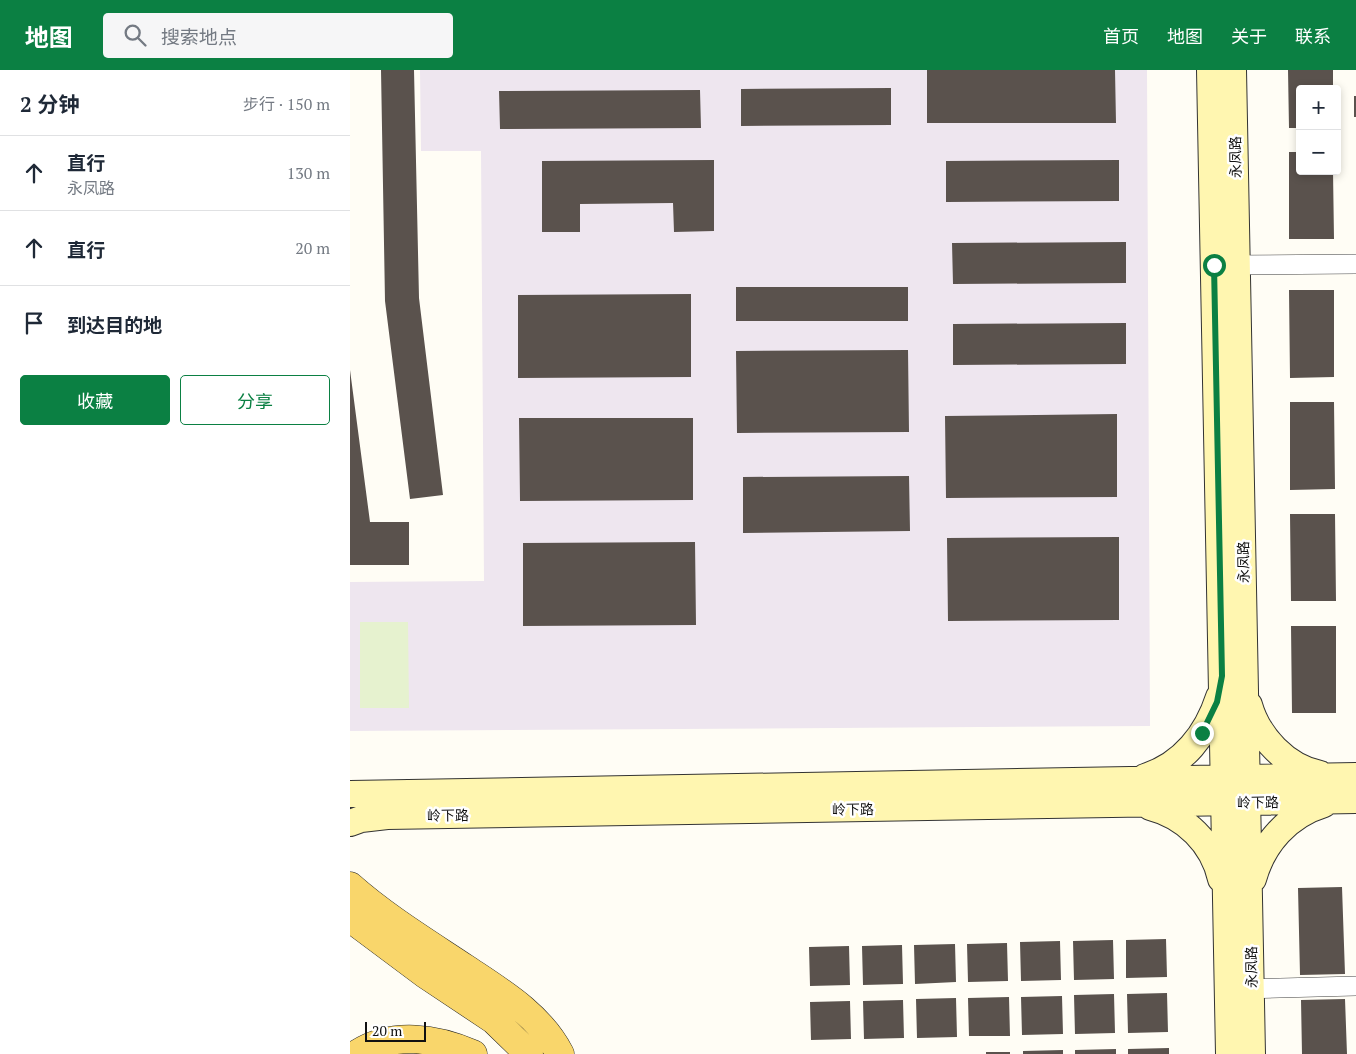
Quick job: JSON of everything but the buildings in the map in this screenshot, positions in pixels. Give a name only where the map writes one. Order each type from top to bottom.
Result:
[{"type":"main road","points":[[350,886],[374,907],[504,994],[535,1019],[553,1040],[560,1054]]},
{"type":"main road","points":[[350,918],[425,974],[494,1020],[530,1054]]},
{"type":"main road","points":[[357,1054],[389,1041],[413,1038],[449,1043],[473,1054]]},
{"type":"street","name":"永凤路","points":[[1210,70],[1226,265],[1246,687],[1236,790]]},
{"type":"street","name":"永凤路","points":[[1229,1054],[1239,989],[1236,790],[1222,676],[1226,265],[1234,70]]},
{"type":"street","points":[[1226,265],[1356,264]]},
{"type":"street","points":[[1222,676],[1220,693],[1213,714],[1191,748],[1166,769],[1129,792],[1150,807],[1182,820],[1200,837],[1238,902]]},
{"type":"street","points":[[1246,687],[1257,726],[1276,750],[1307,770],[1348,788]]},
{"type":"street","points":[[1238,902],[1268,844],[1280,830],[1296,817],[1348,788]]},
{"type":"street","name":"岭下路","points":[[350,823],[361,819],[397,816],[1129,792],[1348,788]]},
{"type":"street","name":"岭下路","points":[[350,794],[1129,792]]},
{"type":"street","points":[[1239,989],[1356,986]]},
{"type":"street","name":"永凤路","points":[[1239,989],[1252,1054]]},
{"type":"shaded area","points":[[420,70],[1147,70],[1150,726],[350,731],[350,582],[484,581],[481,151],[421,151]]},
{"type":"green space","points":[[360,622],[408,622],[409,708],[360,708]]},
{"type":"route","points":[[1202,733],[1213,714],[1220,693],[1222,676],[1214,265]]}]
